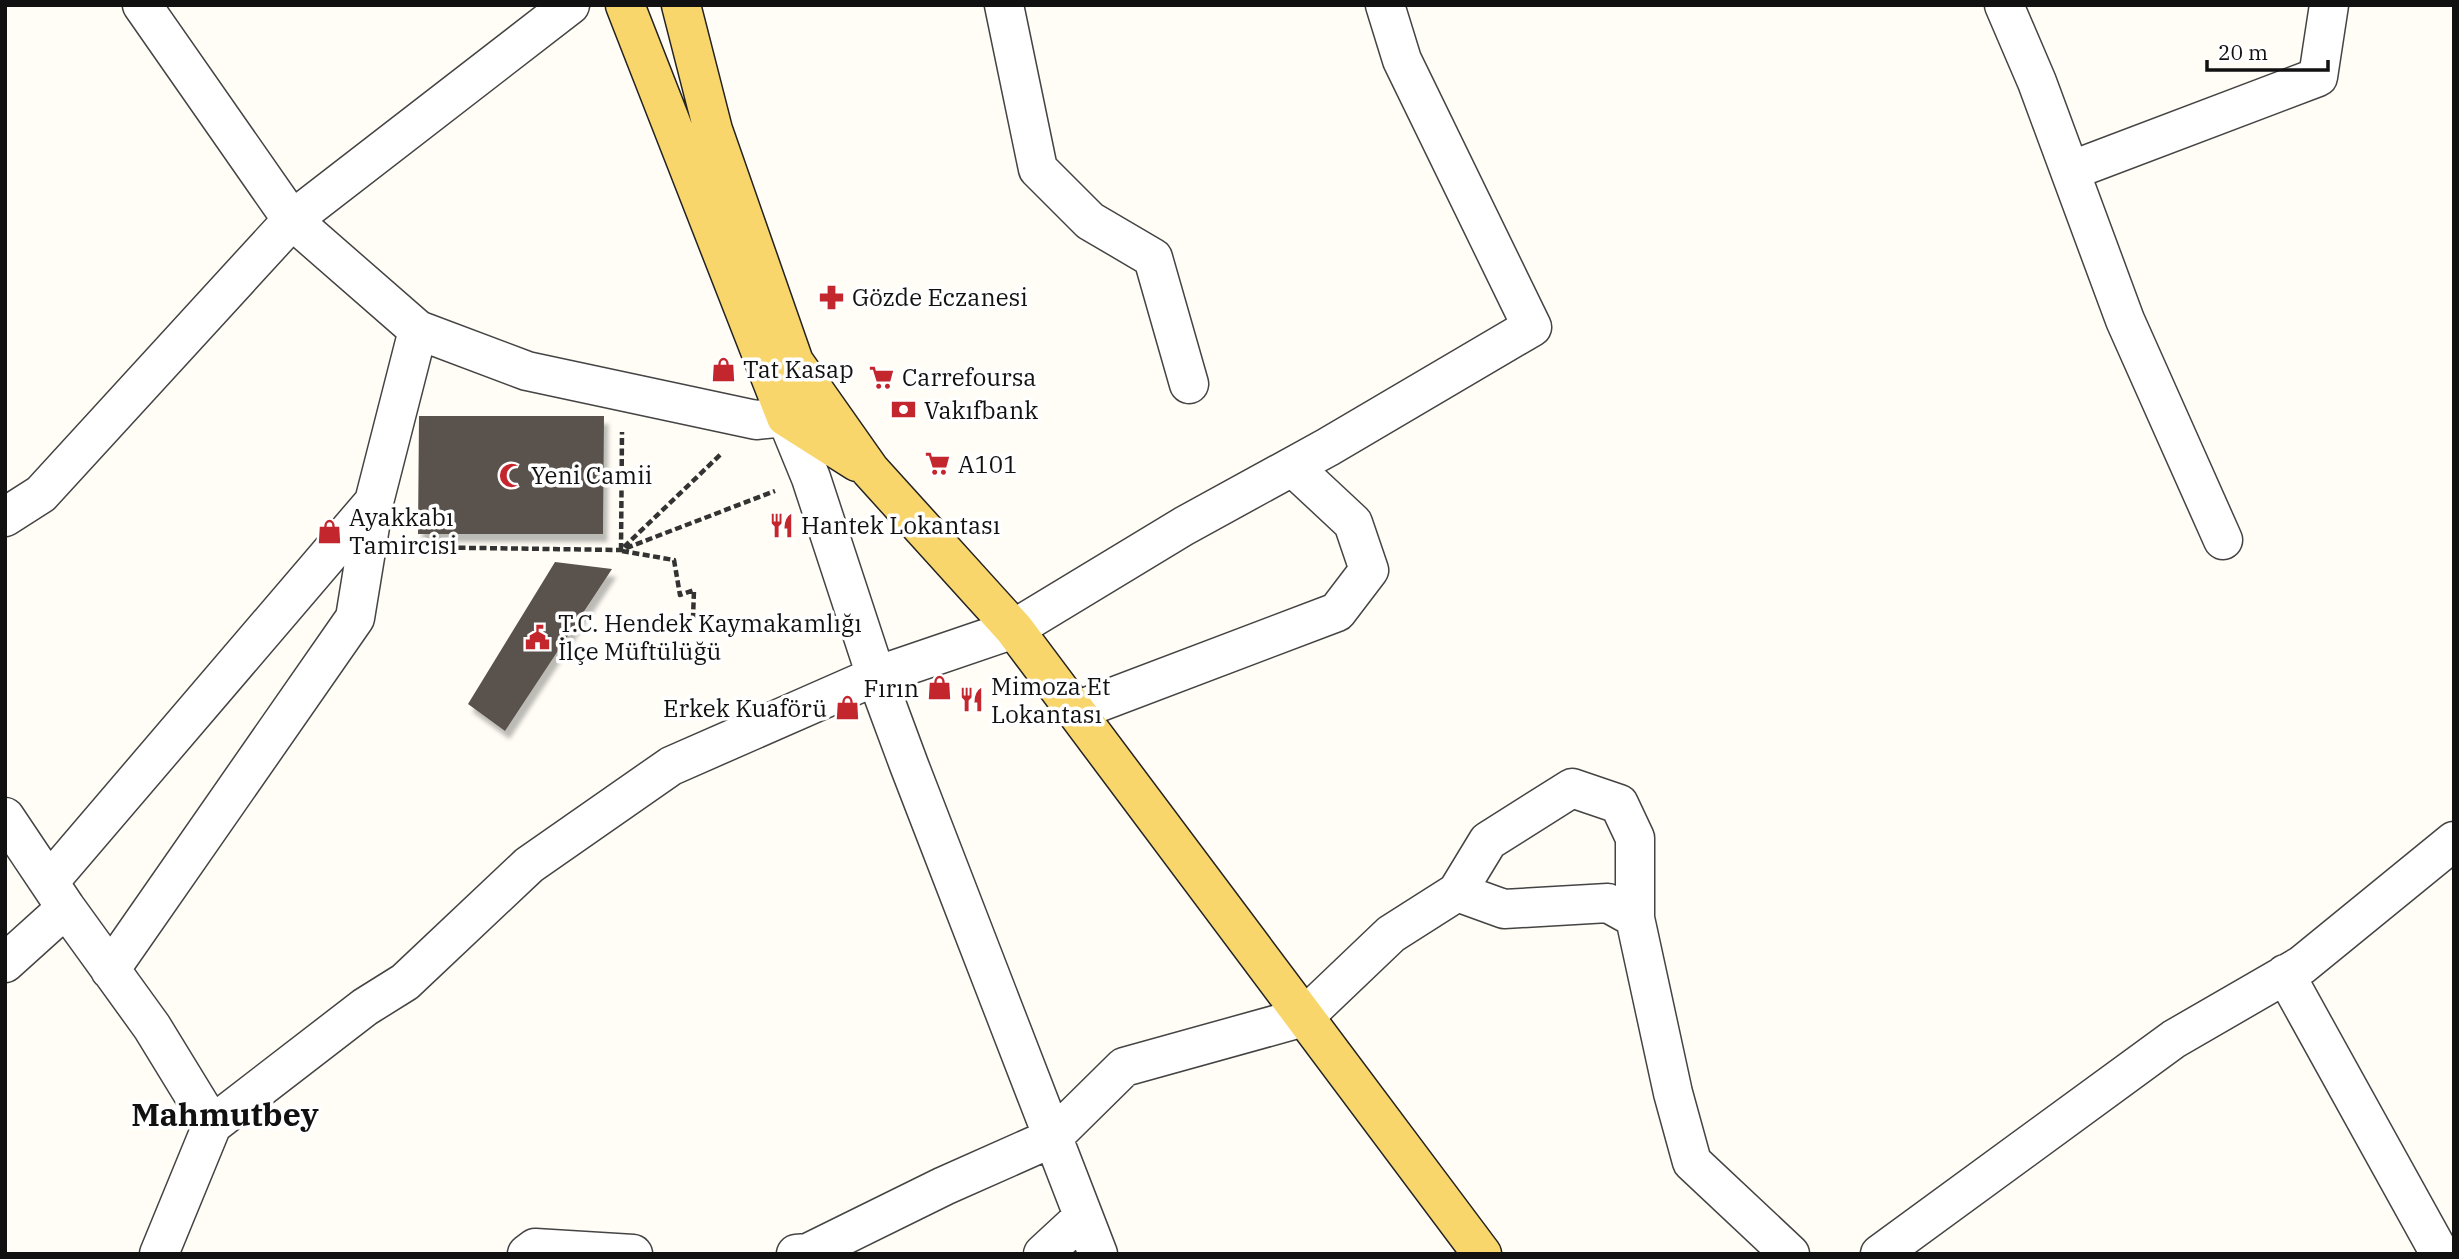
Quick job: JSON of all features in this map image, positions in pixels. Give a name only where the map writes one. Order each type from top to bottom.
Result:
[{"type":"main road","points":[[625,5],[771,418],[870,470]]},
{"type":"main road","points":[[681,5],[713,130],[794,362],[870,470],[1014,629],[1482,1254]]},
{"type":"main road","points":[[771,418],[794,362]]},
{"type":"street","points":[[142,5],[292,220],[418,330],[527,371],[622,392],[771,418],[811,478],[876,676],[1098,1254]]},
{"type":"street","points":[[5,517],[41,494],[292,220],[570,5]]},
{"type":"street","points":[[1004,5],[1038,169],[1090,221],[1153,258],[1189,384]]},
{"type":"street","points":[[159,1254],[212,1125],[365,1007],[405,982],[528,865],[671,766],[876,676],[1014,629],[1184,526],[1293,467],[1532,327],[1402,60],[1385,5]]},
{"type":"street","points":[[2004,5],[2037,82],[2125,320],[2223,540]]},
{"type":"street","points":[[2070,171],[2318,77],[2329,5]]},
{"type":"street","points":[[110,970],[355,618],[374,502],[418,330]]},
{"type":"street","points":[[1076,711],[1337,612],[1369,570],[1353,523],[1293,467]]},
{"type":"street","points":[[5,963],[374,502]]},
{"type":"street","points":[[796,1254],[808,1254],[944,1186],[1052,1138],[1124,1067],[1304,1017],[1391,934],[1457,892],[1488,841],[1572,788],[1619,804],[1635,838],[1635,918],[1673,1093],[1692,1162],[1790,1254]]},
{"type":"street","points":[[5,817],[57,895],[152,1027],[212,1125]]},
{"type":"street","points":[[1880,1254],[2174,1040],[2302,965],[2454,841]]},
{"type":"street","points":[[1457,892],[1504,909],[1608,903],[1635,918]]},
{"type":"street","points":[[2286,974],[2440,1254]]},
{"type":"street","points":[[1043,1254],[1083,1217]]},
{"type":"street","points":[[527,1254],[535,1248],[633,1254]]},
{"type":"path","points":[[621,551],[622,392]]},
{"type":"path","points":[[621,551],[771,418]]},
{"type":"path","points":[[621,551],[811,478]]},
{"type":"path","points":[[366,547],[621,551],[674,560],[680,595],[694,590],[693,618]]},
{"type":"building","name":"Yeni Camii","points":[[419,416],[604,416],[603,534],[418,534]]},
{"type":"building","name":"T.C. Hendek Kaymakamlığı İlçe Müftülüğü","points":[[555,562],[612,569],[505,731],[468,704]]},
{"type":"place","name":"Gözde Eczanesi","points":[[832,297]]},
{"type":"place","name":"Tat Kasap","points":[[723,369]]},
{"type":"place","name":"Carrefoursa","points":[[882,377]]},
{"type":"place","name":"Vakıfbank","points":[[904,410]]},
{"type":"place","name":"A101","points":[[938,464]]},
{"type":"place","name":"Yeni Camii","points":[[511,475]]},
{"type":"place","name":"Hantek Lokantası","points":[[781,525]]},
{"type":"place","name":"Ayakkabı Tamircisi","points":[[329,531]]},
{"type":"place","name":"T.C. Hendek Kaymakamlığı İlçe Müftülüğü","points":[[538,637]]},
{"type":"place","name":"Fırın","points":[[939,688]]},
{"type":"place","name":"Mimoza Et Lokantası","points":[[971,700]]},
{"type":"place","name":"Erkek Kuaförü","points":[[847,708]]},
{"type":"district","name":"Mahmutbey","points":[[225,1114]]}]
